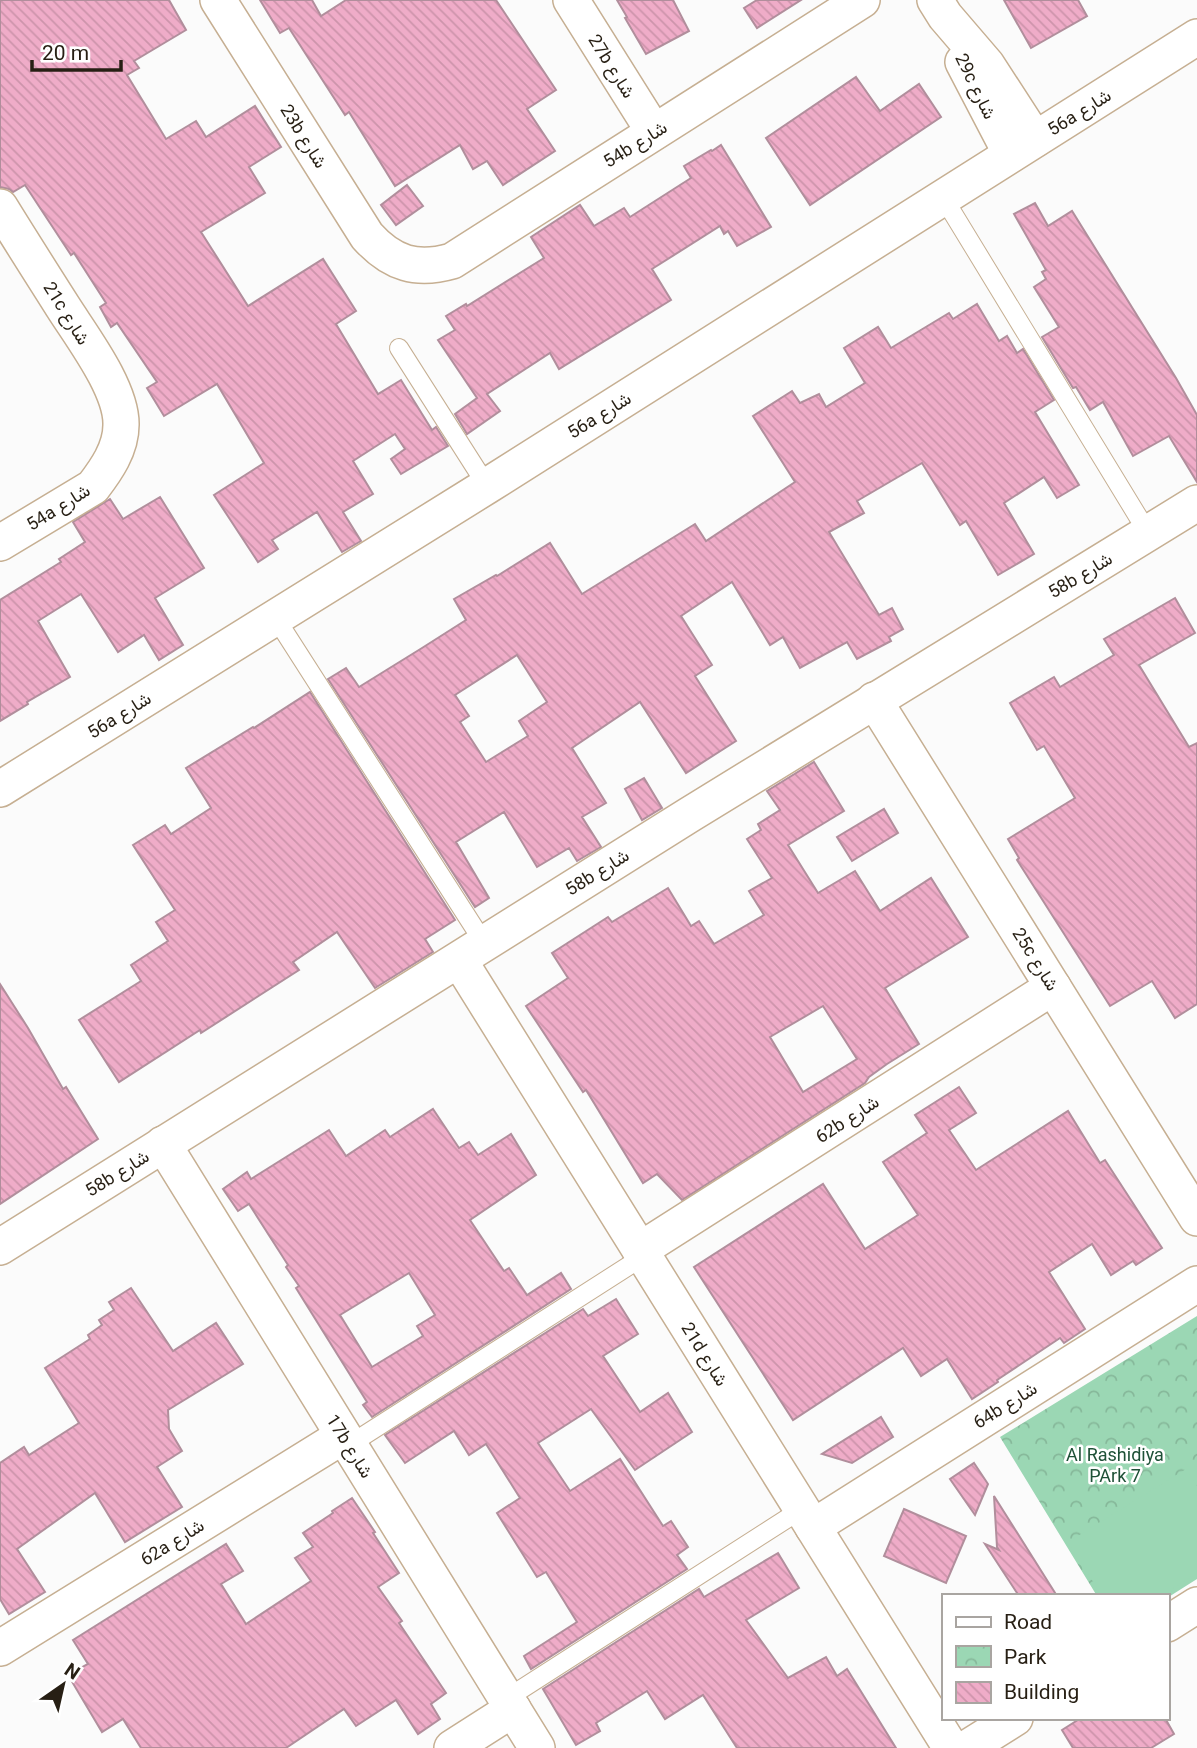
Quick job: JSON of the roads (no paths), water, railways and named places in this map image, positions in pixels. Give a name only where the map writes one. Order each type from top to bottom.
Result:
[{"type":"street","name":"23b شارع","points":[[218,0],[367,236],[378,248],[401,262]]},
{"type":"street","name":"27b شارع","points":[[570,0],[654,132]]},
{"type":"street","name":"54b شارع","points":[[401,262],[427,266],[453,261],[862,0]]},
{"type":"street","name":"29c شارع","points":[[940,8],[970,75],[1023,147]]},
{"type":"street","name":"56a شارع","points":[[0,789],[487,486],[1197,37]]},
{"type":"street","name":"21c شارع","points":[[0,208],[107,376],[121,424]]},
{"type":"street","name":"54a شارع","points":[[0,543],[93,487],[112,458],[121,424]]},
{"type":"street","name":"58b شارع","points":[[0,1247],[874,701],[1197,504]]},
{"type":"street","name":"25c شارع","points":[[874,701],[1197,1218]]},
{"type":"street","name":"21d شارع","points":[[472,951],[642,1253],[951,1748]]},
{"type":"street","name":"62b شارع","points":[[642,1253],[1053,987]]},
{"type":"street","name":"17b شارع","points":[[163,1144],[537,1748]]},
{"type":"street","name":"64b شارع","points":[[807,1518],[1197,1284]]},
{"type":"street","name":"62a شارع","points":[[0,1648],[346,1440]]},
{"type":"street","points":[[1169,1623],[1197,1605]]},
{"type":"street","points":[[452,1748],[509,1704]]},
{"type":"street","points":[[967,1748],[1012,1720]]},
{"type":"lane","points":[[943,197],[1148,533]]},
{"type":"lane","points":[[398,348],[487,486]]},
{"type":"lane","points":[[275,617],[472,951]]},
{"type":"lane","points":[[346,1440],[642,1253]]},
{"type":"lane","points":[[509,1704],[807,1518]]},
{"type":"park label","name":"Al Rashidiya PArk 7","points":[[1115,1464]]}]
